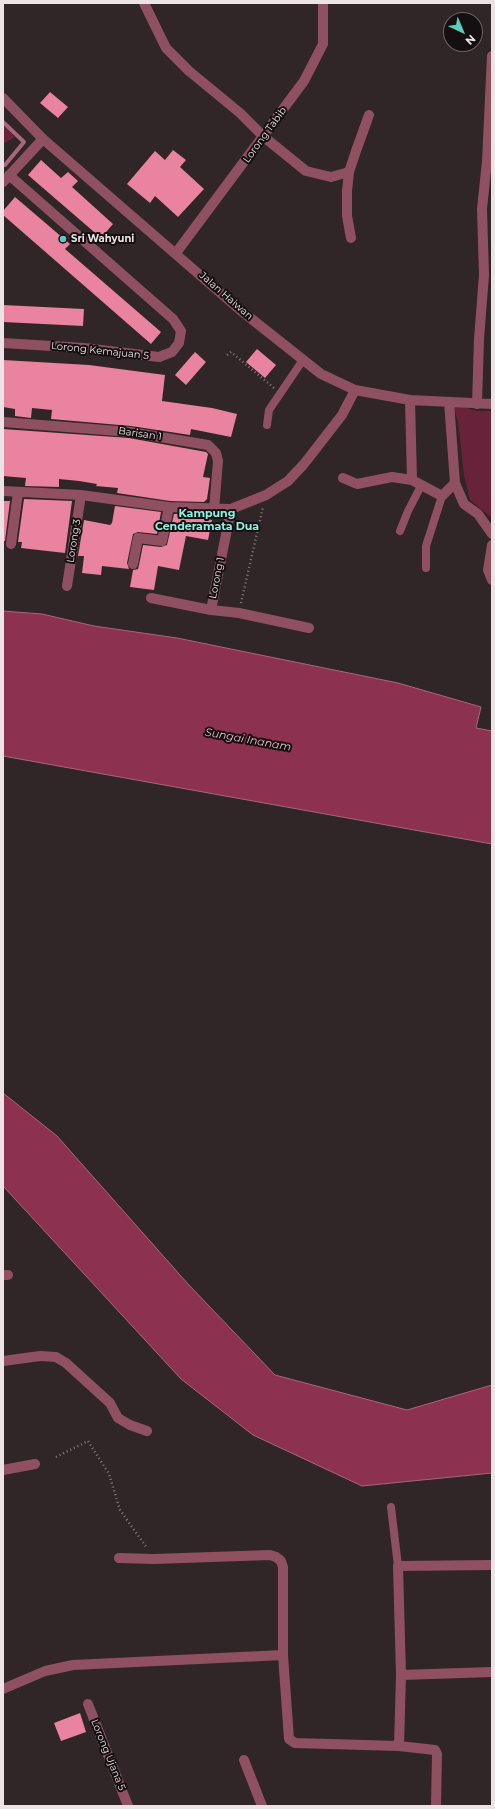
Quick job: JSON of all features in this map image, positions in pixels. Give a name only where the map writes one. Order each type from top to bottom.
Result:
[{"type":"street","points":[[144,3],[166,48],[189,71],[240,113],[264,137],[306,171],[331,177],[349,172]]},
{"type":"street","name":"Lorong Tabib","points":[[176,253],[264,137],[304,81],[322,44],[323,3]]},
{"type":"street","points":[[477,404],[479,339],[488,275],[482,209],[490,161],[492,56]]},
{"type":"street","name":"Jalan Haiwan","points":[[3,98],[43,139],[239,309],[321,374],[355,390],[410,400],[492,404]]},
{"type":"street","points":[[351,238],[347,209],[349,172],[369,115]]},
{"type":"street","points":[[6,179],[43,139]]},
{"type":"street","name":"Lorong Kemajuan 5","points":[[3,343],[84,348],[160,357],[172,352],[180,343],[181,331],[173,319],[6,179]]},
{"type":"street","points":[[3,491],[81,495],[169,507],[214,510],[231,509],[266,495],[288,481],[304,464],[342,415],[355,390]]},
{"type":"street","points":[[410,400],[412,480]]},
{"type":"street","points":[[449,402],[455,483],[464,504],[478,514],[492,534]]},
{"type":"street","name":"Barisan 1","points":[[3,422],[130,432],[208,445],[216,453],[218,461],[214,510]]},
{"type":"street","points":[[343,478],[357,484],[392,477],[412,480],[442,496],[455,483]]},
{"type":"street","points":[[11,544],[18,492]]},
{"type":"street","name":"Lorong 3","points":[[67,586],[81,495]]},
{"type":"street","points":[[133,564],[138,538],[162,540],[169,507]]},
{"type":"street","name":"Lorong 1","points":[[151,598],[211,610],[231,509]]},
{"type":"street","points":[[492,545],[488,570],[492,580]]},
{"type":"street","points":[[211,610],[239,613],[309,628]]},
{"type":"street","points":[[3,1361],[40,1356],[56,1357],[66,1363],[110,1403],[118,1418],[130,1425],[147,1431]]},
{"type":"street","points":[[3,1470],[35,1464]]},
{"type":"street","points":[[119,1558],[154,1559],[276,1556],[281,1561],[283,1567],[283,1655],[289,1739],[295,1743],[399,1746],[434,1750],[437,1754],[436,1806]]},
{"type":"street","points":[[399,1746],[401,1675],[398,1566],[492,1565]]},
{"type":"street","points":[[3,1689],[45,1671],[73,1665],[283,1655]]},
{"type":"street","points":[[401,1675],[492,1672]]},
{"type":"street","name":"Lorong Ujana 5","points":[[88,1704],[128,1806]]},
{"type":"street","points":[[244,1760],[262,1806]]},
{"type":"lane","points":[[267,425],[269,410],[303,360]]},
{"type":"lane","points":[[400,531],[408,510],[422,486]]},
{"type":"lane","points":[[426,568],[426,546],[442,496]]},
{"type":"lane","points":[[391,1507],[398,1566]]},
{"type":"path","points":[[228,355],[231,352],[280,393]]},
{"type":"path","points":[[239,613],[266,495]]},
{"type":"path","points":[[56,1457],[88,1441],[109,1474],[120,1510],[154,1559]]},
{"type":"shaded area","points":[[3,125],[15,137],[3,144]]},
{"type":"shaded area","points":[[452,403],[476,411],[492,411],[492,518],[470,500],[464,476],[458,421]]},
{"type":"water","name":"Sungai Inanam","points":[[3,611],[42,614],[94,626],[177,638],[398,683],[481,707],[476,728],[492,731],[492,844],[3,756]]},
{"type":"water","points":[[3,1093],[57,1136],[188,1284],[275,1375],[407,1410],[492,1385],[492,1473],[362,1486],[253,1435],[181,1379],[3,1186]]},
{"type":"building","points":[[50,92],[68,107],[58,118],[40,103]]},
{"type":"building","points":[[173,150],[186,160],[180,167],[204,189],[178,217],[155,196],[150,203],[127,184],[155,151],[165,160]]},
{"type":"building","points":[[41,160],[61,178],[68,172],[78,181],[72,187],[113,224],[101,238],[28,175]]},
{"type":"building","points":[[15,197],[70,244],[65,249],[161,332],[151,344],[3,215],[3,211]]},
{"type":"building","points":[[3,305],[84,309],[83,326],[3,322]]},
{"type":"building","points":[[257,349],[276,365],[265,378],[246,362]]},
{"type":"building","points":[[195,352],[206,362],[186,385],[175,375]]},
{"type":"building","points":[[3,360],[89,365],[165,375],[162,401],[212,408],[237,414],[231,437],[191,429],[190,435],[131,426],[51,419],[52,410],[32,408],[31,418],[15,416],[15,409],[3,407]]},
{"type":"building","points":[[3,429],[129,438],[206,452],[208,454],[203,477],[210,478],[207,499],[204,502],[170,501],[117,493],[118,488],[96,486],[97,484],[59,479],[59,487],[25,486],[26,478],[3,476]]},
{"type":"building","points":[[24,499],[72,501],[65,553],[21,548],[22,542],[18,542]]},
{"type":"building","points":[[3,501],[10,501],[5,541],[3,541]]},
{"type":"building","points":[[115,506],[161,512],[157,534],[138,532],[133,534],[127,563],[129,569],[102,566],[101,575],[82,573],[84,556],[78,556],[84,520],[110,525],[112,523]]},
{"type":"building","points":[[174,514],[192,514],[190,516],[212,520],[208,540],[186,536],[179,570],[158,566],[154,590],[130,587],[133,570],[138,569],[143,545],[161,547],[167,545]]},
{"type":"building","points":[[80,1713],[86,1732],[61,1741],[54,1723]]},
{"type":"waterway","points":[[3,122],[24,142],[5,165]]},
{"type":"place","name":"Sri Wahyuni","points":[[63,239]]},
{"type":"district","name":"Kampung Cenderamata Dua","points":[[207,520]]}]
